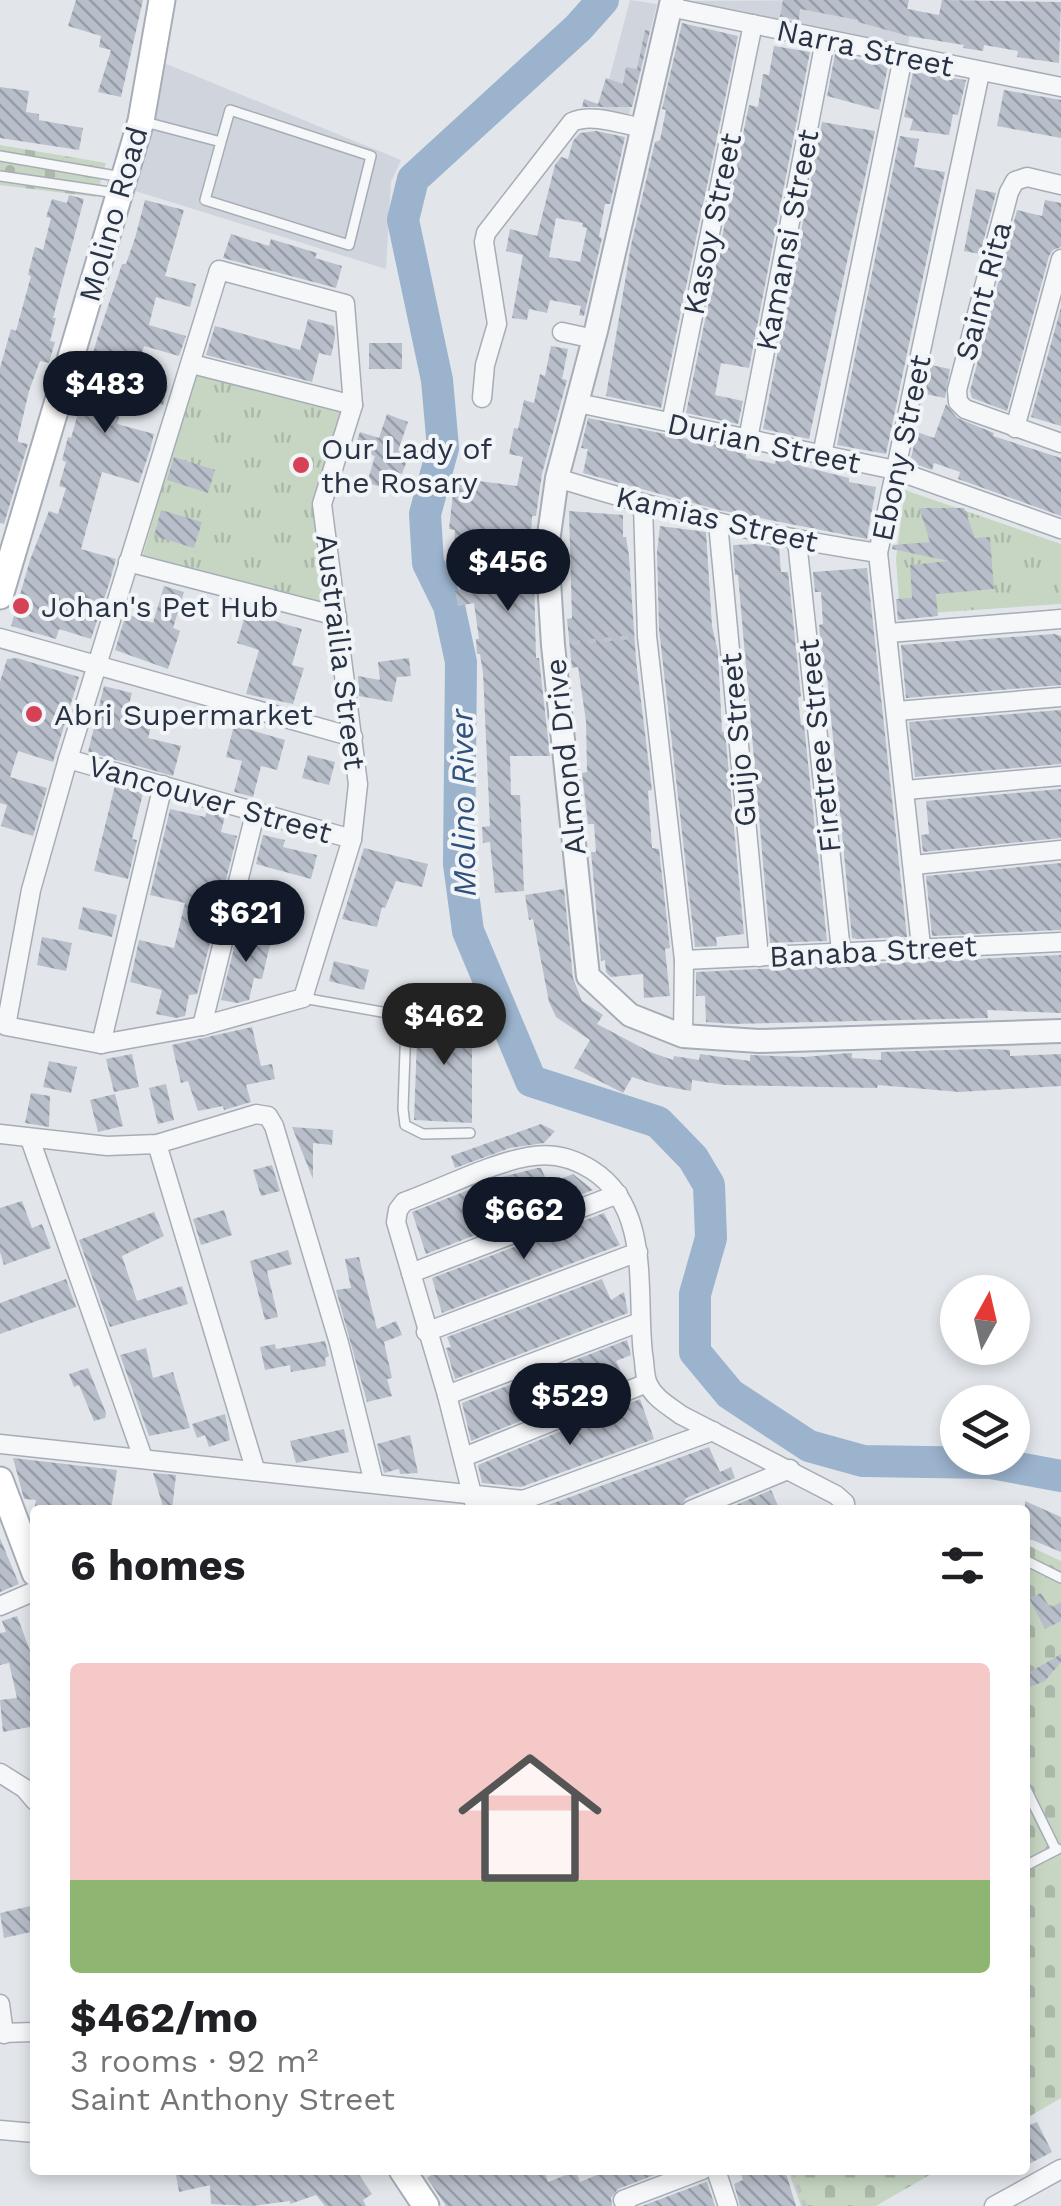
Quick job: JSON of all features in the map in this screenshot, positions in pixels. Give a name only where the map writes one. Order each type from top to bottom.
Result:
[{"type":"main road","name":"Molino Road","points":[[0,596],[141,121],[162,0]]},
{"type":"main road","points":[[0,1480],[30,1560]]},
{"type":"main road","points":[[410,2175],[426,2206]]},
{"type":"street","name":"Narra Street","points":[[670,4],[825,41],[1061,87]]},
{"type":"street","name":"Almond Drive","points":[[670,4],[594,339],[557,478],[548,550],[553,645],[588,976],[630,1015],[683,1036],[759,1041],[1061,1030]]},
{"type":"street","name":"Kasoy Street","points":[[671,423],[753,24]]},
{"type":"street","name":"Kamansi Street","points":[[748,439],[825,41]]},
{"type":"street","points":[[822,455],[904,57]]},
{"type":"street","name":"Ebony Street","points":[[921,946],[878,553],[980,73]]},
{"type":"street","points":[[482,398],[497,324],[488,280],[486,234],[572,122],[593,119],[642,128]]},
{"type":"street","name":"Saint Rita","points":[[1015,428],[964,409],[958,402],[957,390],[1009,192],[1015,181],[1027,177],[1061,185]]},
{"type":"street","points":[[1061,260],[1015,428],[1061,443]]},
{"type":"street","name":"Austrailia Street","points":[[192,364],[219,270],[345,304],[353,405],[322,504],[358,784],[352,838],[303,998]]},
{"type":"street","points":[[562,332],[594,339]]},
{"type":"street","points":[[303,998],[202,1026],[102,1044],[6,1026],[31,890],[95,665],[192,364],[353,405]]},
{"type":"street","name":"Durian Street","points":[[578,403],[895,470],[1061,529]]},
{"type":"street","name":"Kamias Street","points":[[557,478],[643,505],[797,542],[878,553]]},
{"type":"street","points":[[643,505],[646,636],[684,960],[683,1036]]},
{"type":"street","name":"Guijo Street","points":[[718,523],[759,957]]},
{"type":"street","name":"Firetree Street","points":[[797,542],[840,952]]},
{"type":"street","points":[[128,562],[337,616]]},
{"type":"street","points":[[889,633],[1061,618]]},
{"type":"street","points":[[0,638],[352,736]]},
{"type":"street","points":[[898,711],[1061,697]]},
{"type":"street","name":"Vancouver Street","points":[[68,759],[352,838]]},
{"type":"street","points":[[906,790],[1061,776]]},
{"type":"street","points":[[102,1044],[163,785]]},
{"type":"street","points":[[202,1026],[256,810]]},
{"type":"street","points":[[914,865],[1061,850]]},
{"type":"street","name":"Banaba Street","points":[[684,960],[1061,942]]},
{"type":"street","points":[[0,1134],[108,1146],[157,1144],[256,1114],[268,1116],[339,1343],[374,1483]]},
{"type":"street","points":[[30,1139],[142,1458]]},
{"type":"street","points":[[157,1144],[255,1469]]},
{"type":"street","points":[[475,1502],[396,1222],[398,1210],[404,1202],[525,1157],[550,1155],[575,1159],[600,1175],[618,1194],[631,1222],[638,1252],[647,1383],[659,1399],[836,1495],[845,1505]]},
{"type":"street","points":[[411,1273],[618,1194]]},
{"type":"street","points":[[426,1332],[638,1252]]},
{"type":"street","points":[[447,1395],[640,1322]]},
{"type":"street","points":[[464,1457],[647,1383]]},
{"type":"street","points":[[0,1444],[374,1483],[475,1502],[523,1500],[713,1431]]},
{"type":"street","points":[[703,1505],[790,1469]]},
{"type":"street","points":[[0,1606],[30,1593]]},
{"type":"street","points":[[0,1773],[30,1795]]},
{"type":"street","points":[[0,2004],[2,2034],[30,2032]]},
{"type":"street","points":[[0,2130],[30,2133]]},
{"type":"street","points":[[994,2206],[1021,2199],[1061,2169]]},
{"type":"street","points":[[626,2206],[623,2200],[689,2175]]},
{"type":"street","points":[[718,2175],[728,2206]]},
{"type":"lane","points":[[230,110],[371,156],[349,245],[205,200],[220,142],[230,110]]},
{"type":"lane","points":[[141,121],[220,142]]},
{"type":"lane","points":[[0,156],[123,186]]},
{"type":"lane","points":[[0,176],[123,186]]},
{"type":"lane","points":[[303,998],[393,1014],[406,1023],[402,1109],[405,1126],[423,1134],[470,1134]]},
{"type":"lane","points":[[1030,1562],[1061,1578]]},
{"type":"lane","points":[[1030,1797],[1059,1849],[1030,1864]]},
{"type":"path","points":[[553,645],[646,636]]},
{"type":"path","points":[[794,2175],[804,2206]]},
{"type":"shaded area","points":[[630,0],[657,4],[628,118],[601,110]]},
{"type":"shaded area","points":[[865,0],[915,10],[908,45],[690,1]]},
{"type":"shaded area","points":[[164,63],[401,160],[391,182],[386,269],[132,190]]},
{"type":"green space","points":[[0,145],[106,163],[96,197],[0,185]]},
{"type":"green space","points":[[195,370],[343,409],[315,502],[325,610],[142,558]]},
{"type":"green space","points":[[905,490],[1061,544],[1061,604],[900,615],[896,558]]},
{"type":"green space","points":[[1030,1546],[1061,1561],[1061,2098],[1030,2116]]},
{"type":"green space","points":[[790,2175],[929,2175],[876,2206],[801,2206]]},
{"type":"building","points":[[76,0],[143,0],[121,97],[98,92],[111,50],[99,47],[101,36],[68,26]]},
{"type":"building","points":[[783,0],[909,0],[907,9],[939,15],[942,0],[1061,2],[1059,63],[1017,57],[1018,51],[984,45],[983,51],[963,48],[964,45],[908,36],[858,20],[800,9],[799,20],[780,17]]},
{"type":"building","points":[[682,23],[738,36],[661,408],[606,396],[631,245],[655,142],[660,140],[666,110],[662,109]]},
{"type":"building","points":[[645,30],[650,31],[632,107],[582,107],[584,99],[598,104],[606,78],[623,84],[626,67],[637,69]]},
{"type":"building","points":[[774,46],[810,52],[749,368],[721,363],[715,395],[743,401],[738,424],[686,413],[749,105],[758,107],[763,74],[769,75]]},
{"type":"building","points":[[835,54],[888,66],[879,110],[827,96]]},
{"type":"building","points":[[913,72],[966,80],[949,135],[910,130],[913,119],[904,117]]},
{"type":"building","points":[[0,87],[29,91],[26,112],[39,114],[39,120],[83,128],[79,150],[0,138]]},
{"type":"building","points":[[1004,90],[1061,100],[1061,138],[997,126]]},
{"type":"building","points":[[822,122],[875,131],[809,439],[763,429]]},
{"type":"building","points":[[596,131],[625,137],[610,204],[605,204],[599,237],[602,238],[584,316],[579,315],[581,306],[550,300],[547,313],[529,309],[527,320],[512,318],[523,255],[506,251],[510,229],[537,236],[555,165],[561,157],[568,159],[573,141],[580,133]],"holes":[[[556,218],[583,223],[582,227],[587,228],[580,262],[549,257]]]},
{"type":"building","points":[[900,136],[919,139],[914,167],[945,172],[886,454],[837,445]]},
{"type":"building","points":[[976,189],[996,193],[980,254],[964,251]]},
{"type":"building","points":[[69,195],[84,199],[53,318],[50,341],[55,342],[49,363],[40,361],[29,391],[18,438],[18,442],[28,444],[4,524],[0,523],[0,368],[11,329],[16,331],[35,247],[43,250],[52,199],[67,203]]},
{"type":"building","points":[[145,200],[184,210],[165,276],[196,284],[190,307],[156,297],[149,325],[186,336],[179,356],[144,346],[135,377],[168,386],[163,405],[131,396],[123,403],[117,424],[154,434],[150,450],[139,483],[102,472],[81,549],[116,559],[91,639],[59,629],[56,639],[11,626],[49,511],[58,514],[66,488],[59,486],[68,437],[71,438],[86,385],[91,386],[99,359],[92,357],[98,336]]},
{"type":"building","points":[[1045,200],[1061,203],[1061,247],[1049,256],[1007,411],[972,398],[970,391],[1017,210],[1042,216]]},
{"type":"building","points":[[231,234],[269,246],[271,239],[317,253],[315,258],[342,266],[336,288],[223,258]]},
{"type":"building","points":[[1061,307],[1061,426],[1031,417]]},
{"type":"building","points":[[308,319],[334,326],[335,338],[331,356],[319,353],[312,382],[206,355],[215,326],[300,350]]},
{"type":"building","points":[[369,343],[402,343],[402,369],[369,369]]},
{"type":"building","points":[[551,346],[568,349],[562,379],[567,380],[542,474],[536,516],[532,516],[529,576],[534,576],[536,658],[550,756],[510,756],[511,795],[520,795],[524,891],[495,893],[490,842],[483,843],[482,827],[490,826],[479,639],[474,603],[458,606],[455,591],[460,590],[461,564],[453,563],[455,530],[449,529],[455,478],[517,486],[523,457],[509,454],[514,428],[518,429],[524,400],[534,403]]},
{"type":"building","points":[[931,365],[950,369],[945,398],[925,394]]},
{"type":"building","points":[[946,404],[957,418],[994,433],[993,436],[1061,458],[1061,516],[958,479],[960,472],[934,463],[932,470],[910,462],[917,432],[934,438]]},
{"type":"building","points":[[387,414],[408,422],[398,451],[409,455],[402,474],[388,469],[382,487],[367,483],[375,456],[354,449],[360,432],[379,438]]},
{"type":"building","points":[[588,418],[746,451],[746,458],[775,464],[776,458],[801,463],[849,478],[849,482],[876,487],[867,539],[719,510],[583,473],[588,449],[581,448]]},
{"type":"building","points":[[174,457],[215,470],[208,493],[167,480]]},
{"type":"building","points":[[919,508],[964,508],[975,538],[990,537],[994,589],[936,594],[938,616],[898,620],[896,599],[912,598],[910,565],[949,561],[892,549],[893,545],[930,542]]},
{"type":"building","points":[[161,510],[202,522],[194,548],[154,536]]},
{"type":"building","points":[[569,511],[623,515],[652,790],[648,791],[652,848],[659,849],[670,948],[665,949],[670,996],[644,998],[643,974],[611,977],[606,972],[605,960],[601,961],[591,852],[596,852],[594,824],[588,824],[582,773],[587,772],[586,721],[578,667],[572,668],[567,619],[572,618]]},
{"type":"building","points":[[660,526],[706,532],[744,934],[716,937],[717,946],[695,947],[659,629]]},
{"type":"building","points":[[733,545],[779,548],[781,572],[788,572],[801,696],[798,698],[827,941],[770,943]]},
{"type":"building","points":[[867,568],[907,937],[852,938],[819,625],[823,624],[821,592],[815,592],[813,572]]},
{"type":"building","points":[[164,586],[184,592],[173,628],[180,631],[168,669],[115,650],[126,614],[153,623]]},
{"type":"building","points":[[248,606],[266,611],[264,618],[302,629],[292,665],[304,668],[293,704],[246,694],[259,650],[237,643]]},
{"type":"building","points":[[1061,636],[1061,685],[906,698],[901,645]]},
{"type":"building","name":"Abri Supermarket","points":[[17,658],[79,677],[53,762],[18,751],[10,777],[47,788],[33,836],[1,826],[7,805],[0,803],[0,682],[7,659]]},
{"type":"building","points":[[409,658],[411,676],[397,677],[392,702],[359,696],[358,676],[380,680],[378,662]]},
{"type":"building","points":[[104,686],[132,693],[128,708],[154,715],[148,738],[181,746],[173,776],[88,752]]},
{"type":"building","points":[[1061,710],[1061,764],[915,777],[909,722]]},
{"type":"building","points":[[234,725],[285,740],[277,770],[261,766],[253,797],[234,792],[242,761],[226,757]]},
{"type":"building","points":[[308,755],[335,762],[329,785],[302,778]]},
{"type":"building","points":[[115,785],[143,793],[128,879],[94,871]]},
{"type":"building","points":[[1061,789],[1061,838],[923,852],[921,835],[929,834],[926,801]]},
{"type":"building","points":[[170,809],[205,817],[207,811],[225,816],[221,832],[237,836],[197,994],[189,995],[185,1016],[176,1018],[156,1014],[162,990],[130,982],[139,940],[174,948],[185,903],[150,895]]},
{"type":"building","points":[[263,835],[285,840],[283,847],[317,855],[311,879],[256,864]]},
{"type":"building","points":[[364,848],[428,864],[422,887],[396,881],[385,908],[382,907],[377,927],[342,919]]},
{"type":"building","points":[[1061,863],[1061,930],[932,936],[926,876]]},
{"type":"building","points":[[564,889],[573,978],[582,1001],[603,1015],[597,1024],[650,1052],[673,1060],[674,1056],[699,1060],[700,1054],[750,1061],[750,1055],[804,1057],[852,1053],[852,1058],[881,1060],[881,1052],[984,1049],[1010,1050],[1010,1056],[1061,1054],[1061,1086],[959,1092],[878,1085],[725,1085],[692,1080],[691,1091],[632,1077],[623,1093],[574,1068],[590,1040],[556,1017],[549,1002],[525,895]]},
{"type":"building","points":[[83,907],[117,915],[112,937],[78,929]]},
{"type":"building","points":[[239,928],[272,936],[262,979],[254,978],[249,1000],[237,1003],[221,1000]]},
{"type":"building","points":[[42,937],[72,943],[66,971],[37,965]]},
{"type":"building","points":[[1061,955],[1061,1013],[987,1010],[988,1018],[732,1024],[706,1022],[705,996],[696,996],[696,972]]},
{"type":"building","points":[[334,961],[369,970],[364,990],[329,981]]},
{"type":"building","points":[[418,1013],[472,1015],[472,1123],[414,1120]]},
{"type":"building","points":[[252,1027],[261,1066],[272,1064],[275,1079],[246,1085],[251,1102],[224,1110],[223,1106],[198,1111],[188,1081],[181,1083],[172,1045]]},
{"type":"building","points":[[132,1054],[139,1087],[114,1092],[106,1059]]},
{"type":"building","points":[[49,1061],[77,1067],[71,1093],[43,1087]]},
{"type":"building","points":[[166,1084],[174,1120],[158,1124],[149,1088]]},
{"type":"building","points":[[31,1093],[50,1096],[49,1127],[25,1123]]},
{"type":"building","points":[[115,1094],[123,1126],[98,1132],[90,1100]]},
{"type":"building","points":[[541,1124],[555,1131],[544,1143],[510,1148],[455,1168],[451,1156]]},
{"type":"building","points":[[292,1127],[333,1130],[332,1145],[313,1143],[313,1179]]},
{"type":"building","points":[[272,1165],[280,1191],[261,1196],[253,1170]]},
{"type":"building","points":[[541,1168],[548,1184],[573,1174],[593,1190],[426,1254],[412,1212],[502,1177]]},
{"type":"building","points":[[22,1201],[32,1228],[42,1224],[51,1248],[4,1265],[0,1252],[0,1208]]},
{"type":"building","points":[[224,1210],[232,1235],[201,1245],[193,1219]]},
{"type":"building","points":[[154,1212],[164,1236],[122,1256],[137,1301],[182,1286],[188,1304],[110,1327],[79,1240]]},
{"type":"building","points":[[604,1213],[620,1245],[442,1313],[432,1278]]},
{"type":"building","points":[[288,1250],[292,1264],[267,1271],[278,1317],[265,1320],[250,1261]]},
{"type":"building","points":[[359,1257],[377,1329],[396,1321],[402,1335],[384,1342],[392,1396],[367,1402],[336,1290],[351,1288],[345,1259]]},
{"type":"building","points":[[66,1279],[76,1307],[0,1334],[0,1303]]},
{"type":"building","points":[[602,1279],[611,1300],[624,1292],[628,1313],[455,1379],[446,1348],[451,1347],[447,1337]]},
{"type":"building","points":[[627,1340],[631,1355],[616,1361],[624,1379],[471,1441],[462,1403]]},
{"type":"building","points":[[325,1341],[329,1356],[325,1358],[326,1366],[291,1372],[290,1365],[265,1370],[260,1347],[275,1344],[276,1349]]},
{"type":"building","points":[[146,1348],[153,1378],[173,1372],[190,1428],[149,1436],[120,1355]]},
{"type":"building","points":[[88,1368],[106,1413],[105,1418],[94,1421],[79,1385],[74,1387],[69,1374]]},
{"type":"building","points":[[640,1399],[654,1439],[521,1487],[482,1483],[478,1465]]},
{"type":"building","points":[[225,1414],[230,1440],[209,1447],[205,1435],[197,1438],[192,1424]]},
{"type":"building","points":[[344,1429],[349,1452],[296,1463],[290,1441]]},
{"type":"building","points":[[410,1435],[418,1473],[400,1474],[399,1469],[384,1473],[377,1444]]},
{"type":"building","points":[[709,1447],[720,1472],[731,1467],[735,1478],[686,1498],[682,1505],[548,1505]]},
{"type":"building","points":[[13,1458],[117,1470],[112,1505],[35,1505],[36,1500],[24,1499]]},
{"type":"building","points":[[153,1473],[176,1475],[173,1505],[163,1505]]},
{"type":"building","points":[[771,1490],[778,1505],[736,1505]]},
{"type":"building","points":[[1025,1501],[1061,1517],[1061,1552],[1030,1539],[1030,1505],[1025,1505]]},
{"type":"building","points":[[0,1538],[19,1584],[0,1592]]},
{"type":"building","points":[[1041,1593],[1050,1608],[1061,1602],[1061,1621],[1045,1629],[1030,1598]]},
{"type":"building","points":[[17,1616],[30,1651],[30,1727],[3,1732],[0,1700],[17,1698],[9,1663],[0,1665],[0,1633],[6,1632],[2,1621]]},
{"type":"building","points":[[1061,1654],[1061,1662],[1045,1681],[1030,1687],[1030,1672]]},
{"type":"building","points":[[30,1906],[30,1932],[4,1938],[0,1913]]},
{"type":"building","points":[[1037,2122],[1052,2152],[1030,2163],[1030,2125]]},
{"type":"building","points":[[176,2175],[359,2175],[372,2194],[363,2200],[366,2206],[325,2206],[316,2195],[290,2204],[253,2206],[211,2204],[210,2185],[179,2192]]},
{"type":"building","points":[[546,2175],[548,2182],[577,2175],[580,2182],[597,2175],[654,2175],[618,2189],[611,2198],[612,2206],[446,2206],[427,2178]]},
{"type":"building","points":[[742,2175],[787,2175],[796,2206],[740,2206],[734,2184],[743,2180]]},
{"type":"building","points":[[706,2182],[715,2206],[642,2206]]},
{"type":"waterway","name":"Molino River","points":[[603,0],[578,28],[413,179],[403,220],[437,380],[443,448],[425,514],[428,563],[449,606],[461,662],[459,864],[468,931],[531,1081],[658,1122],[693,1158],[709,1185],[711,1238],[695,1294],[695,1352],[730,1394],[809,1446],[863,1461],[991,1463],[1061,1476]]},
{"type":"place","name":"Our Lady of the Rosary","points":[[301,465]]},
{"type":"place","name":"Johan's Pet Hub","points":[[21,606]]},
{"type":"place","name":"Abri Supermarket","points":[[34,714]]}]
